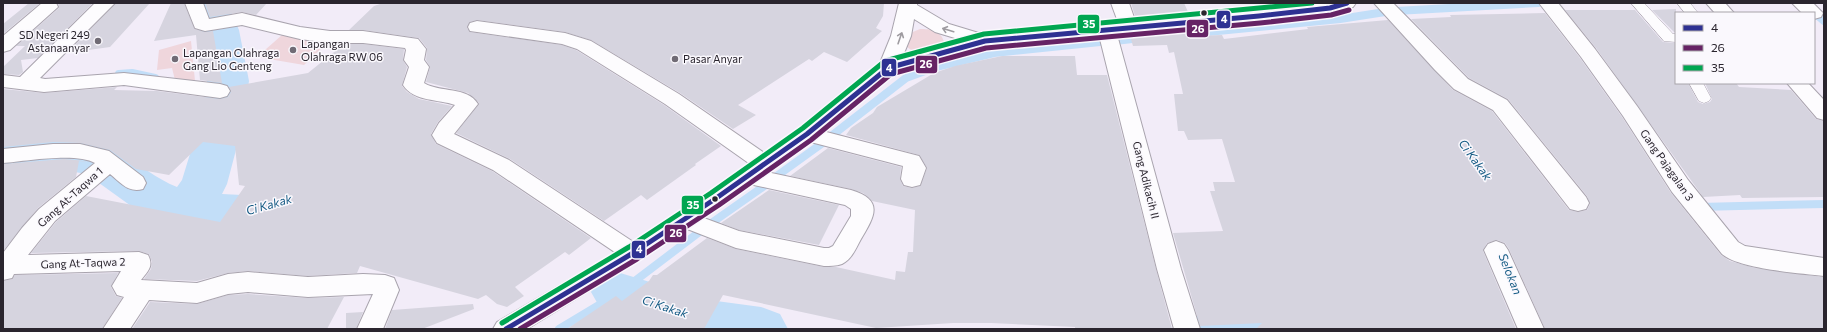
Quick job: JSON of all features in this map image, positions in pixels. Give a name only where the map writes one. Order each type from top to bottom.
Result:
[{"type":"street","points":[[194,3],[202,24],[205,25],[242,19],[300,33],[330,37],[371,38],[411,43],[416,49],[414,60],[419,67],[413,85],[430,94],[462,99],[468,104],[446,128],[443,135],[445,138],[501,165],[633,253]]},
{"type":"street","points":[[1120,3],[1129,29]]},
{"type":"street","points":[[506,329],[633,253],[685,219],[807,134],[888,68],[985,41],[1129,29],[1347,3]]},
{"type":"street","points":[[1384,3],[1442,66],[1461,84],[1500,105],[1578,203]]},
{"type":"street","name":"Gang Pajagalan 3","points":[[1548,3],[1620,98],[1680,186],[1730,248],[1742,255],[1824,266]]},
{"type":"street","points":[[1715,3],[1724,12]]},
{"type":"street","points":[[1801,3],[1813,12]]},
{"type":"street","points":[[44,86],[30,83],[28,79],[103,6]]},
{"type":"street","points":[[888,68],[901,36],[908,6],[942,28],[985,41]]},
{"type":"street","points":[[3,46],[49,7]]},
{"type":"street","points":[[1815,14],[1824,21]]},
{"type":"street","points":[[477,27],[565,39],[584,45],[672,99],[756,170],[851,198],[862,206],[864,212],[841,252],[834,257],[824,257],[736,239],[685,219]]},
{"type":"street","name":"Gang Adikacih II","points":[[1107,31],[1169,269],[1188,329]]},
{"type":"street","points":[[3,81],[44,86],[124,79],[220,91]]},
{"type":"street","points":[[1798,84],[1824,113]]},
{"type":"street","points":[[807,134],[911,161],[915,168],[912,179]]},
{"type":"street","points":[[3,156],[35,153],[83,152],[101,156],[106,165],[135,183]]},
{"type":"street","name":"Gang At-Taqwa 1","points":[[5,268],[47,215],[106,165]]},
{"type":"street","points":[[1496,250],[1531,329]]},
{"type":"street","name":"Gang At-Taqwa 2","points":[[5,268],[139,261],[138,266],[124,286],[126,288],[139,290]]},
{"type":"street","points":[[116,329],[140,294],[139,290],[198,293],[228,284],[248,282],[308,287],[363,284],[385,285],[387,290],[370,329]]},
{"type":"lane","points":[[1637,3],[1674,42]]},
{"type":"lane","points":[[1684,3],[1691,12]]},
{"type":"lane","points":[[1697,84],[1704,98]]},
{"type":"shaded area","points":[[920,29],[931,30],[938,33],[943,38],[944,42],[941,47],[932,52],[921,53],[915,52],[906,46],[908,34]]},
{"type":"shaded area","name":"Lapangan Olahraga RW 06","points":[[282,35],[328,42],[304,65],[257,57]]},
{"type":"shaded area","name":"Lapangan Olahraga Gang Lio Genteng","points":[[191,41],[195,81],[183,83],[175,80],[172,68],[157,70],[159,50]]},
{"type":"building","points":[[29,3],[40,3],[3,34],[3,24]]},
{"type":"building","points":[[58,3],[93,3],[38,58],[21,60],[23,72],[19,75],[3,74],[3,67],[25,46],[16,46],[59,8]]},
{"type":"building","name":"SD Negeri 249 Astanaanyar","points":[[116,3],[150,3],[110,47],[67,53]]},
{"type":"building","points":[[171,3],[184,3],[195,29],[205,32],[213,31],[222,83],[200,80],[196,35],[154,41]]},
{"type":"building","points":[[205,3],[267,3],[256,15],[242,12],[210,17]]},
{"type":"building","points":[[383,3],[884,3],[883,16],[876,28],[882,31],[847,62],[824,52],[812,61],[809,59],[738,105],[756,115],[733,129],[680,93],[591,40],[565,32],[477,20],[470,22],[467,28],[470,32],[562,45],[576,50],[664,105],[721,146],[647,200],[641,195],[604,221],[510,159],[456,133],[479,103],[468,93],[426,82],[430,67],[426,60],[427,48],[419,38],[363,30],[349,30],[374,6]]},
{"type":"building","points":[[1131,3],[1184,3],[1189,14],[1136,19]]},
{"type":"building","points":[[1676,9],[1675,32],[1674,32],[1652,10]]},
{"type":"building","points":[[1565,10],[1635,10],[1663,42],[1675,43],[1675,84],[1689,84],[1698,102],[1703,104],[1710,102],[1712,99],[1705,84],[1737,84],[1739,87],[1791,90],[1816,119],[1824,121],[1824,197],[1742,198],[1740,195],[1703,197],[1596,48]]},
{"type":"building","points":[[1545,13],[1580,58],[1622,117],[1671,193],[1721,255],[1730,261],[1755,268],[1824,277],[1824,329],[1545,329],[1509,249],[1505,243],[1497,240],[1487,243],[1483,251],[1516,329],[1256,329],[1262,323],[1200,326],[1173,233],[1223,231],[1210,191],[1215,191],[1213,182],[1235,182],[1222,139],[1188,140],[1184,131],[1178,131],[1174,94],[1183,94],[1174,52],[1169,53],[1167,45],[1133,46],[1130,36],[1196,28],[1199,36],[1222,35],[1224,39],[1308,29],[1307,27],[1388,20],[1453,90],[1492,111],[1569,210],[1578,212],[1587,210],[1590,204],[1587,196],[1508,99],[1469,78],[1411,19],[1451,17],[1450,15]]},
{"type":"building","points":[[344,44],[363,44],[404,49],[403,60],[407,67],[402,86],[407,92],[419,99],[452,106],[438,122],[431,134],[436,144],[492,171],[591,238],[569,255],[565,252],[515,287],[524,296],[507,307],[497,304],[486,295],[478,299],[360,266],[357,273],[308,276],[248,271],[228,273],[197,281],[144,279],[151,269],[152,262],[149,254],[139,251],[31,253],[56,222],[86,196],[220,222],[245,186],[239,185],[235,146],[203,142],[169,175],[136,169],[110,150],[80,143],[53,142],[3,147],[3,89],[44,93],[117,87],[114,90],[157,91],[220,99],[228,97],[231,92],[229,87],[308,73]]},
{"type":"building","points":[[1002,56],[1075,56],[1077,75],[1107,75],[1172,329],[1075,329],[1075,327],[991,323],[953,323],[876,328],[723,295],[704,329],[567,329],[616,296],[622,301],[649,281],[653,275],[657,275],[707,238],[736,249],[824,267],[836,267],[895,280],[896,271],[905,272],[908,252],[913,252],[915,210],[872,201],[863,193],[851,189],[790,176],[828,148],[901,167],[900,179],[903,186],[912,188],[920,186],[927,168],[919,155],[846,135],[851,128],[873,113],[877,107],[934,73],[955,66]]},
{"type":"building","points":[[64,159],[89,162],[79,161],[76,177],[38,208],[3,251],[3,164]]},
{"type":"building","points":[[769,190],[839,205],[819,245],[739,230],[721,223]]},
{"type":"building","points":[[118,273],[111,287],[116,296],[122,298],[102,329],[3,329],[3,281],[12,279],[15,275]]},
{"type":"building","points":[[248,294],[308,298],[344,297],[327,329],[132,329],[150,302],[197,304],[228,295]]},
{"type":"building","points":[[473,304],[474,309],[422,329],[385,329],[392,310]]},
{"type":"building","points":[[363,312],[356,329],[346,329],[346,313]]},
{"type":"waterway","name":"Ci Kakak","points":[[186,209],[204,184],[219,131],[228,81],[219,30],[208,3]]},
{"type":"waterway","points":[[1396,11],[1538,3]]},
{"type":"waterway","points":[[1803,3],[1814,12]]},
{"type":"waterway","points":[[1187,34],[1340,19],[1385,12]]},
{"type":"waterway","points":[[1815,13],[1824,21]]},
{"type":"waterway","points":[[1115,41],[1141,38]]},
{"type":"waterway","points":[[830,137],[906,78],[936,67],[994,53],[1100,42]]},
{"type":"waterway","points":[[119,74],[132,73],[155,78]]},
{"type":"waterway","points":[[774,178],[824,142]]},
{"type":"waterway","points":[[3,158],[48,154],[84,157],[104,164],[148,194],[186,209]]},
{"type":"waterway","points":[[710,224],[767,184]]},
{"type":"waterway","name":"Ci Kakak","points":[[186,209],[242,213],[288,200]]},
{"type":"waterway","points":[[1699,207],[1824,204]]},
{"type":"waterway","points":[[559,329],[619,293],[702,230]]},
{"type":"waterway","name":"Ci Kakak","points":[[1217,329],[1276,288]]},
{"type":"waterway","name":"Ci Kakak","points":[[617,292],[709,321],[761,329]]},
{"type":"transit line","name":"35","points":[[502,323],[629,247],[711,193],[803,128],[885,61],[984,34],[1312,3]]},
{"type":"transit line","name":"4","points":[[506,329],[633,253],[715,199],[807,134],[888,68],[985,41],[1259,16],[1330,8],[1347,3]]},
{"type":"transit line","name":"26","points":[[520,329],[637,259],[719,205],[811,140],[891,74],[986,48],[1260,23],[1331,15],[1349,10]]},
{"type":"place","name":"SD Negeri 249 Astanaanyar","points":[[98,41]]},
{"type":"place","name":"Lapangan Olahraga RW 06","points":[[293,50]]},
{"type":"place","name":"Lapangan Olahraga Gang Lio Genteng","points":[[175,59]]},
{"type":"place","name":"Pasar Anyar","points":[[675,59]]},
{"type":"water label","name":"Selokan","points":[[1510,274]]}]
